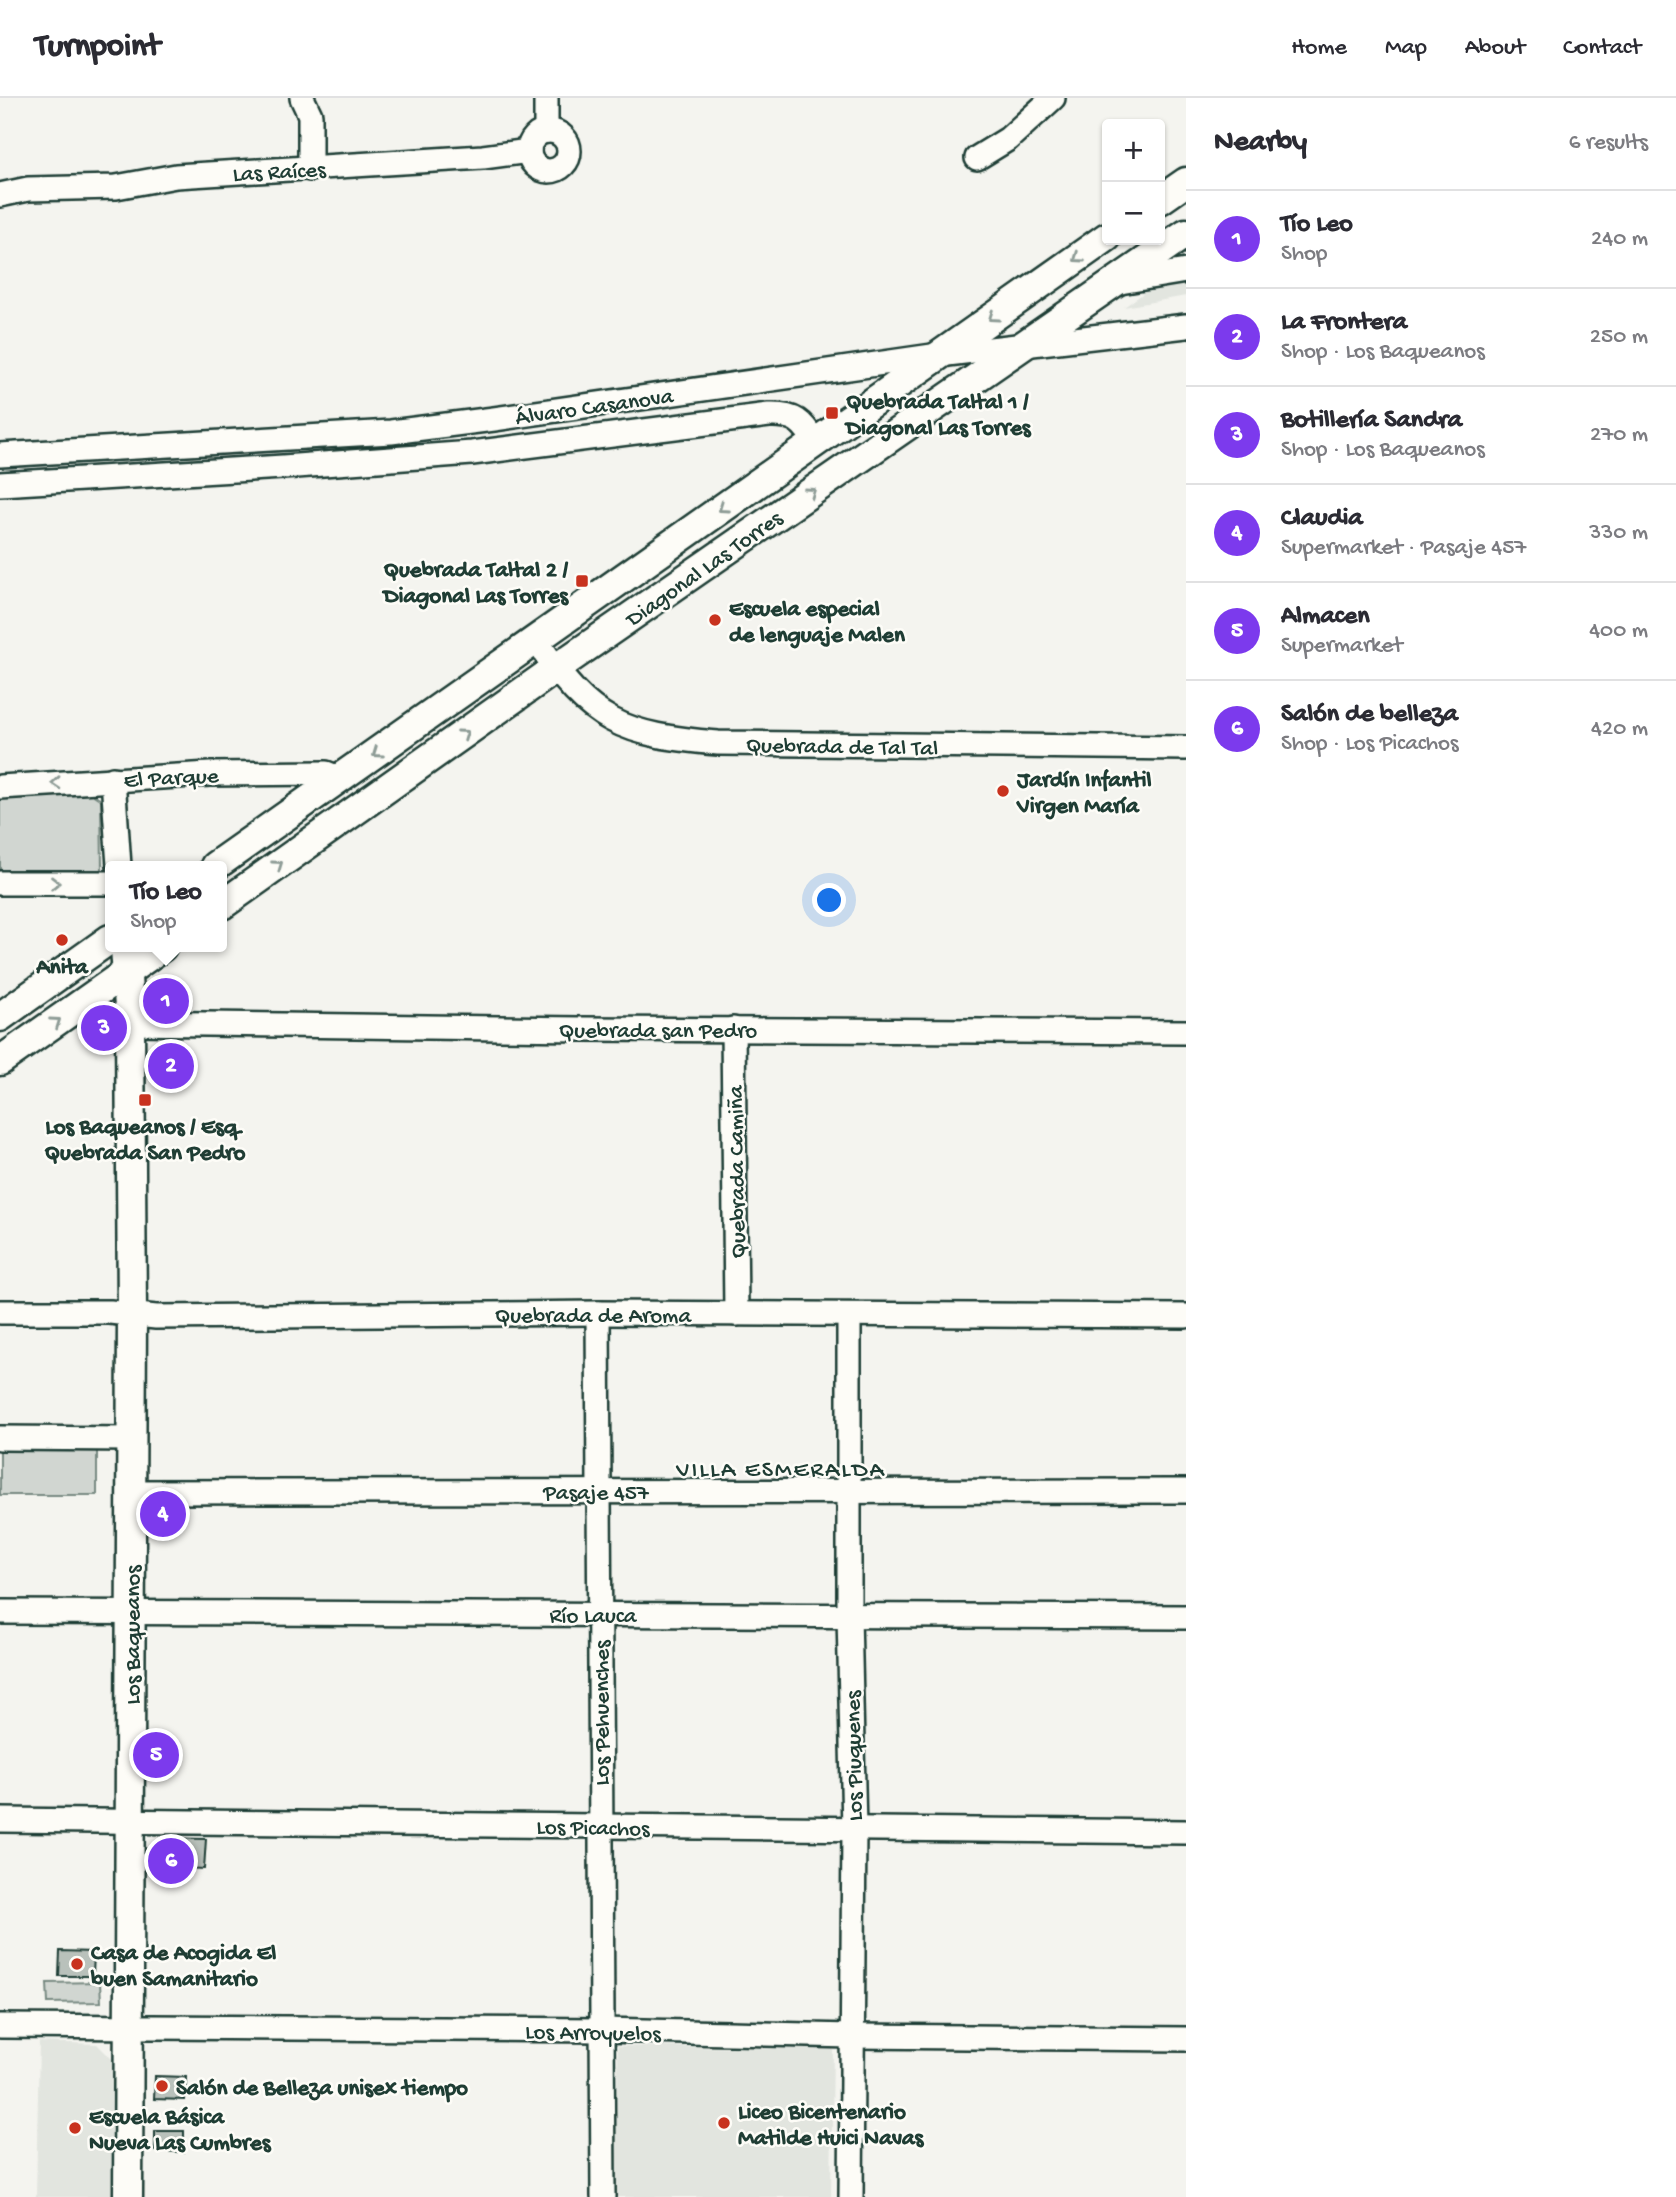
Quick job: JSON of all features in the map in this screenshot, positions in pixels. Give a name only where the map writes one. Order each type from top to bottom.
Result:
[{"type":"main road","points":[[1165,197],[1186,182]]},
{"type":"main road","name":"Diagonal Las Torres","points":[[227,901],[555,670],[1186,233]]},
{"type":"main road","name":"Diagonal Las Torres","points":[[222,861],[1102,241]]},
{"type":"main road","points":[[0,1017],[105,943]]},
{"type":"main road","points":[[0,1061],[126,959],[147,952]]},
{"type":"main road","name":"Los Baqueanos","points":[[126,959],[130,1023],[132,1315],[128,2197]]},
{"type":"street","points":[[302,98],[310,114],[310,169]]},
{"type":"street","points":[[546,98],[546,131]]},
{"type":"street","points":[[976,158],[1008,139],[1053,98]]},
{"type":"street","points":[[546,131],[561,134],[569,146],[566,161],[555,170],[540,169],[529,151],[534,138],[546,131]]},
{"type":"street","name":"Las Raíces","points":[[0,195],[28,189],[116,187],[176,176],[483,157],[529,151]]},
{"type":"street","name":"Las Raíces","points":[[0,183],[28,189]]},
{"type":"street","points":[[1111,284],[1186,271]]},
{"type":"street","name":"Álvaro Casanova","points":[[0,455],[391,432],[939,355],[1186,326]]},
{"type":"street","points":[[648,398],[652,431]]},
{"type":"street","name":"Álvaro Casanova","points":[[0,484],[472,453],[785,414],[799,420],[816,443]]},
{"type":"street","name":"Quebrada de Tal Tal","points":[[537,641],[555,670],[581,699],[605,717],[634,731],[675,740],[718,743],[1186,748]]},
{"type":"street","name":"El Parque","points":[[0,787],[209,774],[326,773],[341,779]]},
{"type":"street","points":[[113,779],[119,861]]},
{"type":"street","points":[[0,883],[105,883]]},
{"type":"street","name":"Quebrada san Pedro","points":[[130,1023],[1186,1032]]},
{"type":"street","name":"Quebrada Camiña","points":[[733,1029],[736,1314]]},
{"type":"street","name":"Quebrada de Aroma","points":[[0,1312],[170,1317],[598,1313],[1186,1317]]},
{"type":"street","name":"Los Pehuenches","points":[[598,1313],[603,2197]]},
{"type":"street","name":"Los Piuquenes","points":[[849,1315],[849,1615],[854,1829],[851,2197]]},
{"type":"street","points":[[0,1438],[132,1439]]},
{"type":"street","name":"Pasaje 457","points":[[132,1492],[1186,1491]]},
{"type":"street","name":"Río Lauca","points":[[0,1612],[1186,1616]]},
{"type":"street","name":"Los Picachos","points":[[0,1820],[1186,1832]]},
{"type":"street","name":"Los Arroyuelos","points":[[0,2026],[602,2030],[852,2036],[1186,2039]]},
{"type":"shaded area","points":[[1186,263],[1186,296],[1124,307]]},
{"type":"shaded area","points":[[92,794],[101,800],[102,870],[0,870],[0,799]]},
{"type":"shaded area","points":[[0,1448],[97,1449],[97,1495],[0,1495]]},
{"type":"shaded area","points":[[100,1982],[101,2002],[48,2003],[47,1983]]},
{"type":"shaded area","name":"Escuela Básica Nueva Las Cumbres","points":[[39,2042],[97,2044],[112,2059],[114,2197],[36,2197]]},
{"type":"shaded area","name":"Liceo Bicentenario Matilde Huici Navas","points":[[618,2046],[833,2049],[831,2197],[616,2197]]},
{"type":"building","points":[[179,1050],[180,1072],[164,1072],[163,1060]]},
{"type":"building","points":[[154,1506],[172,1506],[172,1523],[154,1523]]},
{"type":"building","points":[[164,1838],[206,1839],[204,1869],[163,1867]]},
{"type":"building","name":"Casa de Acogida El buen Samanitario","points":[[60,1951],[94,1952],[93,1976],[59,1976]]},
{"type":"building","points":[[155,2076],[186,2077],[185,2100],[154,2099]]},
{"type":"building","points":[[155,2131],[184,2131],[184,2152],[155,2151]]},
{"type":"place","name":"Quebrada Taltal 1 / Diagonal Las Torres","points":[[832,413]]},
{"type":"place","name":"Quebrada Taltal 2 / Diagonal Las Torres","points":[[582,581]]},
{"type":"place","name":"Escuela especial de lenguaje Malen","points":[[715,620]]},
{"type":"place","name":"Jardín Infantil Virgen María","points":[[1003,791]]},
{"type":"place","name":"Anita","points":[[62,940]]},
{"type":"place","name":"Tío Leo","points":[[166,1001]]},
{"type":"place","name":"Botillería Sandra","points":[[104,1028]]},
{"type":"place","name":"La Frontera","points":[[171,1066]]},
{"type":"place","name":"Los Baqueanos / Esq. Quebrada San Pedro","points":[[145,1100]]},
{"type":"place","name":"Claudia","points":[[163,1514]]},
{"type":"place","name":"Almacen","points":[[156,1755]]},
{"type":"place","name":"Salón de belleza","points":[[171,1861]]},
{"type":"place","name":"Casa de Acogida El buen Samanitario","points":[[77,1964]]},
{"type":"place","name":"Salón de Belleza unisex tiempo","points":[[162,2086]]},
{"type":"place","name":"Liceo Bicentenario Matilde Huici Navas","points":[[724,2123]]},
{"type":"place","name":"Escuela Básica Nueva Las Cumbres","points":[[75,2128]]},
{"type":"district","name":"VILLA ESMERALDA","points":[[781,1468]]}]
